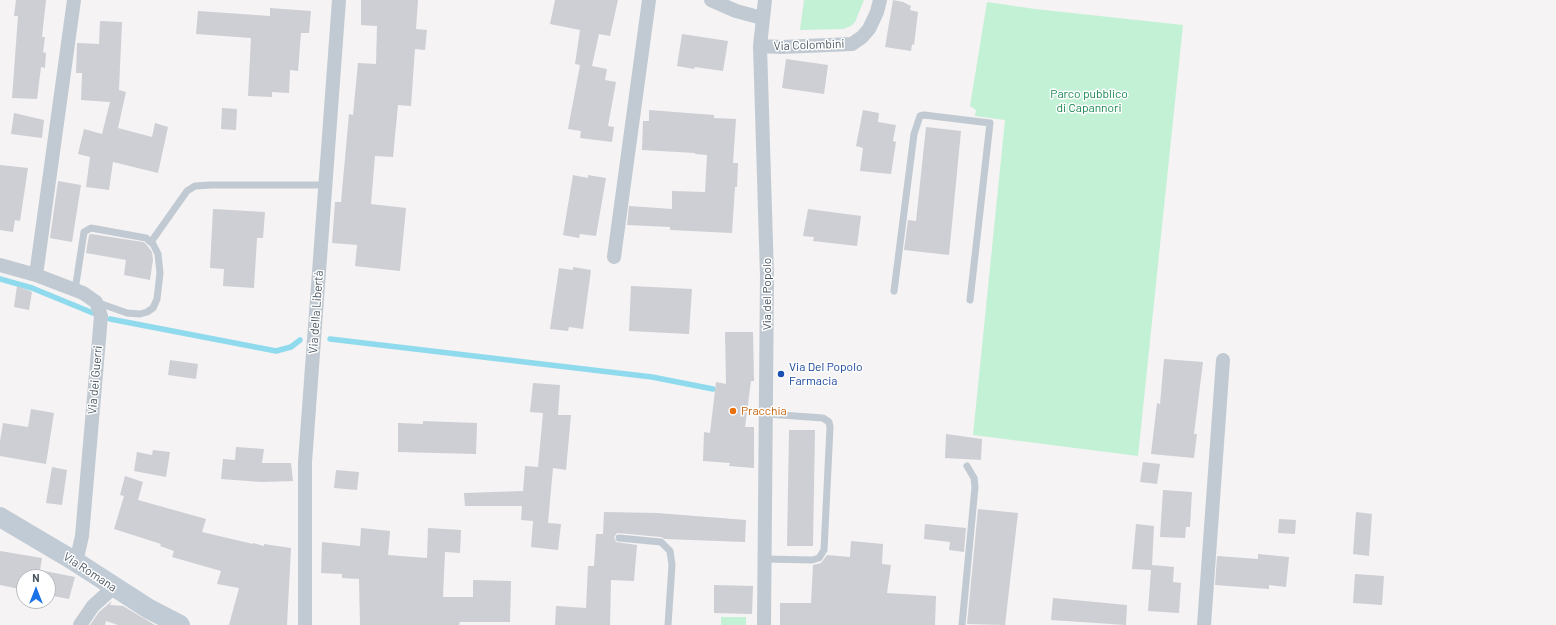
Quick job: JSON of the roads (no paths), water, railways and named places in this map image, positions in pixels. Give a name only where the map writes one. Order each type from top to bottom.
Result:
[{"type":"street","points":[[36,275],[74,0]]},
{"type":"street","name":"Via della Libertà","points":[[305,625],[305,462],[339,0]]},
{"type":"street","points":[[614,257],[649,0]]},
{"type":"street","points":[[711,0],[736,11],[762,18]]},
{"type":"street","name":"Via del Popolo","points":[[764,625],[767,414],[767,236],[760,46],[765,0]]},
{"type":"street","name":"Via Colombini","points":[[760,46],[782,47],[852,44],[862,37],[869,29],[877,12],[880,0]]},
{"type":"street","points":[[0,265],[36,275],[83,293],[96,302]]},
{"type":"street","name":"Via dei Guerri","points":[[76,562],[82,536],[101,316],[96,302]]},
{"type":"street","points":[[1204,625],[1223,360]]},
{"type":"street","name":"Via Romana","points":[[0,517],[76,562],[149,609],[180,625]]},
{"type":"street","points":[[80,625],[93,606],[114,587]]},
{"type":"lane","points":[[894,291],[914,134],[920,116],[990,123],[970,300]]},
{"type":"lane","points":[[151,242],[187,191],[195,186],[325,185]]},
{"type":"lane","points":[[75,290],[84,232],[91,228],[146,238],[151,242],[158,254],[160,273],[157,298],[153,308],[148,312],[140,314],[127,313],[96,302]]},
{"type":"lane","points":[[765,559],[812,560],[819,558],[824,550],[830,427],[829,422],[823,418],[767,414]]},
{"type":"lane","points":[[962,625],[975,487],[974,478],[967,466]]},
{"type":"lane","points":[[619,538],[661,542],[670,551],[672,565],[668,625]]},
{"type":"waterway","points":[[0,279],[32,288],[93,313]]},
{"type":"waterway","points":[[110,319],[276,351],[291,347],[300,340]]},
{"type":"waterway","points":[[330,339],[652,377],[713,389]]},
{"type":"place","name":"Via Del Popolo Farmacia","points":[[781,374]]},
{"type":"place","name":"Pracchia","points":[[733,411]]},
{"type":"park label","name":"Parco pubblico di Capannori","points":[[1089,101]]}]
